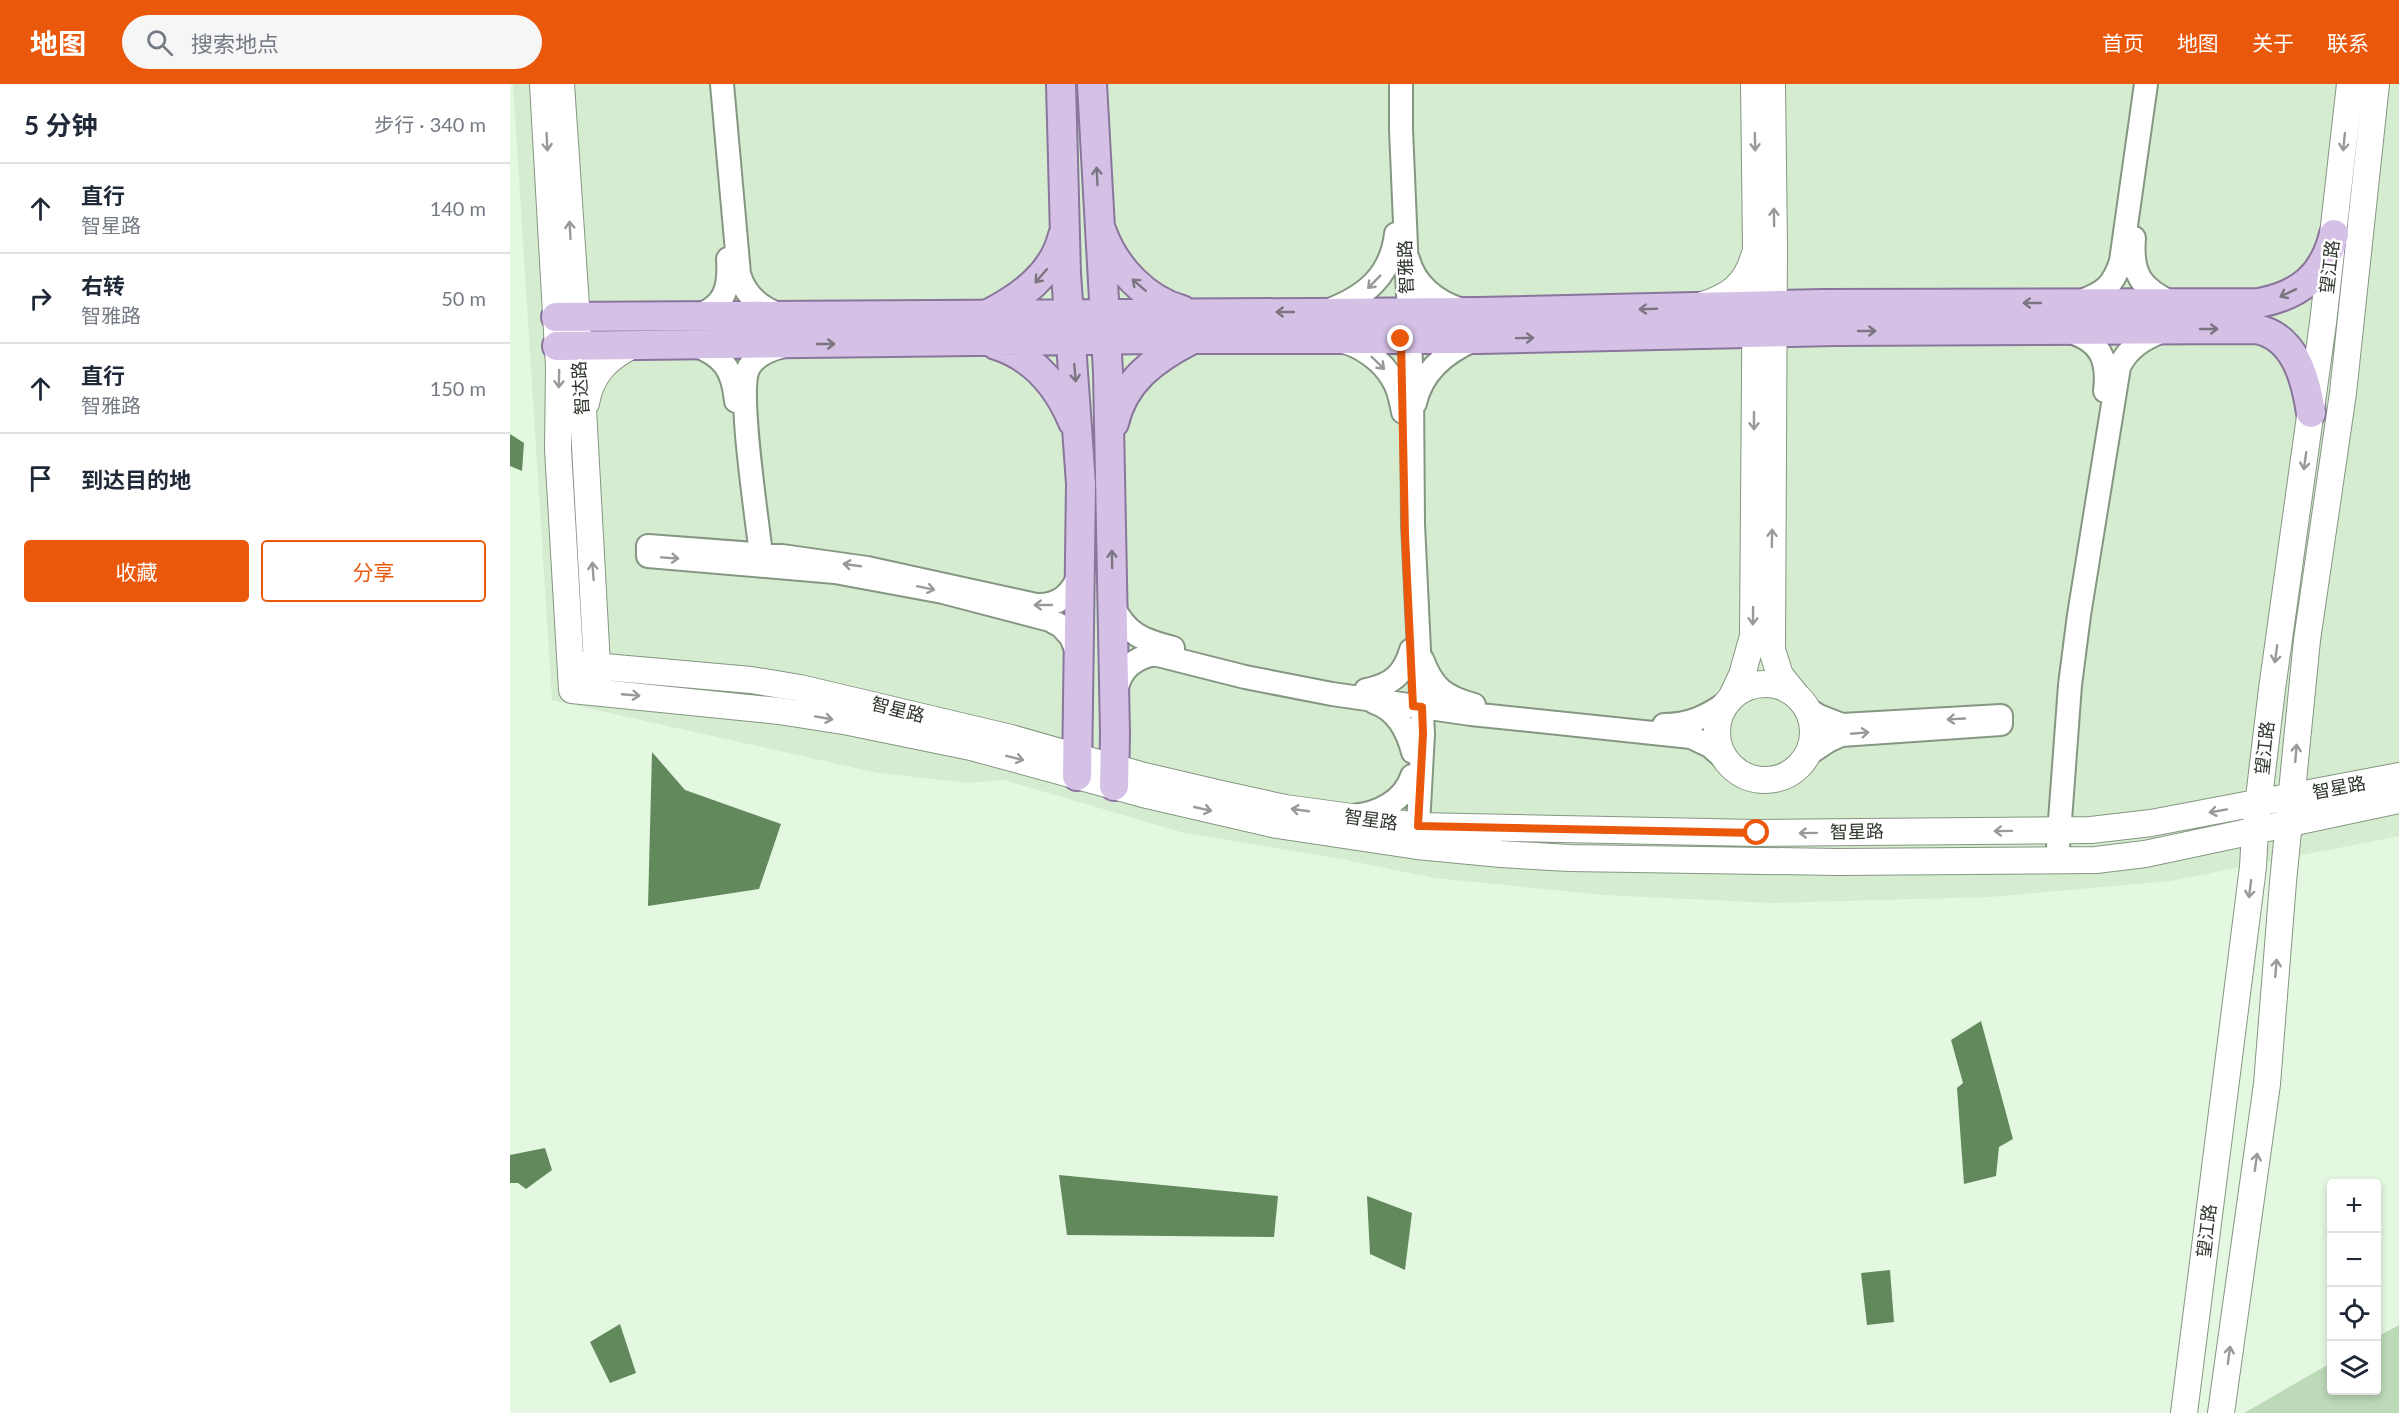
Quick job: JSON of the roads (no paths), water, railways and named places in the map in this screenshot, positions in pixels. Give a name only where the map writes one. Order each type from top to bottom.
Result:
[{"type":"main road","name":"智达路","points":[[543,84],[568,346],[584,421],[596,605],[599,692]]},
{"type":"main road","name":"智达路","points":[[561,84],[573,276],[566,317]]},
{"type":"main road","points":[[1061,84],[1065,224],[1079,443],[1081,568],[1078,766]]},
{"type":"main road","points":[[1092,84],[1110,443],[1114,776]]},
{"type":"main road","points":[[1754,84],[1765,247],[1792,290],[1809,300],[1828,317],[2062,330],[2259,303],[2285,296],[2314,277],[2324,264],[2334,234]]},
{"type":"main road","points":[[1772,84],[1764,319],[1764,389],[1772,650],[1780,675],[1801,701],[1812,723],[1812,739],[1807,755],[1797,767],[1784,776],[1768,780],[1752,778],[1738,771],[1727,761],[1719,747],[1717,732],[1719,717],[1742,675],[1753,636],[1764,389],[1796,347],[1828,317]]},
{"type":"main road","name":"望江路","points":[[2184,1413],[2253,867],[2255,831],[2272,689],[2334,234],[2350,84]]},
{"type":"main road","name":"望江路","points":[[2221,1413],[2266,1084],[2307,640],[2343,393],[2376,84]]},
{"type":"main road","points":[[1099,222],[1110,249],[1134,281],[1192,326]]},
{"type":"main road","points":[[987,329],[1017,297],[1044,273],[1056,254],[1065,224]]},
{"type":"main road","points":[[1693,321],[1738,287],[1765,247]]},
{"type":"main road","points":[[573,276],[580,293],[591,304],[606,313],[694,331],[1478,325],[1693,321],[1828,317],[2076,303],[2267,331],[2287,347],[2297,362],[2309,396],[2311,413]]},
{"type":"main road","points":[[566,317],[625,318]]},
{"type":"main road","points":[[1693,321],[1738,352],[1764,389]]},
{"type":"main road","points":[[1110,443],[1117,410],[1134,380],[1192,326]]},
{"type":"main road","points":[[987,329],[1009,349],[1044,374],[1064,403],[1079,443]]},
{"type":"main road","points":[[568,346],[631,346],[694,331]]},
{"type":"main road","name":"智达路","points":[[568,346],[558,449],[572,690]]},
{"type":"main road","points":[[584,421],[591,382],[608,360],[631,346]]},
{"type":"main road","points":[[596,605],[604,631],[624,657],[637,666],[657,671]]},
{"type":"main road","name":"智星路","points":[[571,664],[751,680],[800,688],[1022,741],[1078,766]]},
{"type":"main road","points":[[1728,701],[1751,686],[1766,684],[1782,687],[1801,701]]},
{"type":"main road","name":"智星路","points":[[572,690],[779,711],[1078,766],[1277,825],[1413,835],[1569,858],[1838,862],[2096,860],[2145,854],[2399,801]]},
{"type":"main road","points":[[1022,741],[1035,742],[1058,734],[1067,727],[1080,708]]},
{"type":"main road","points":[[1115,729],[1124,756],[1133,768],[1144,776]]},
{"type":"main road","name":"智星路","points":[[1114,776],[1144,776],[1285,808],[1346,817],[1413,835],[2054,831],[2121,827],[2399,776]]},
{"type":"street","points":[[715,84],[729,275],[723,298],[694,331],[718,357],[731,374],[735,384],[754,526],[762,558]]},
{"type":"street","points":[[722,84],[742,287],[789,331],[750,365],[744,384],[754,526],[764,540],[762,558]]},
{"type":"street","name":"智雅路","points":[[1392,84],[1413,524],[1417,702],[1413,835]]},
{"type":"street","name":"智雅路","points":[[1401,84],[1401,237]]},
{"type":"street","points":[[2076,303],[2103,292],[2116,276],[2121,261],[2146,84]]},
{"type":"street","points":[[2054,831],[2079,615],[2119,367],[2123,358],[2136,344],[2170,316],[2138,276],[2133,259],[2133,241],[2156,84]]},
{"type":"street","points":[[1401,237],[1417,279],[1427,292],[1443,303],[1460,309],[1478,325],[1436,364],[1416,396],[1408,414]]},
{"type":"street","points":[[1401,237],[1390,263],[1378,279],[1356,296],[1327,325],[1381,366],[1393,379],[1408,414]]},
{"type":"street","points":[[2052,861],[2069,630],[2100,439],[2107,378],[2106,365],[2096,347],[2076,334],[2062,330]]},
{"type":"street","points":[[721,551],[730,548],[754,526]]},
{"type":"street","points":[[1080,664],[1071,636],[1061,626],[1050,620],[892,581],[762,558],[721,551],[648,546],[648,556],[762,558],[896,573],[1036,605],[1055,604],[1064,598],[1077,582],[1081,568]]},
{"type":"street","points":[[1113,606],[1127,629],[1148,641],[1233,665],[1366,695],[1394,712],[1403,726],[1416,761]]},
{"type":"street","points":[[1366,695],[1394,680],[1415,651],[1429,676],[1444,693],[1472,710],[1657,726],[1695,722],[1728,701]]},
{"type":"street","points":[[1114,699],[1117,684],[1126,667],[1140,657],[1154,654],[1245,677],[1472,710],[1691,737],[1710,746],[1727,761]]},
{"type":"street","points":[[1801,701],[1819,716],[1842,725],[2001,716],[2001,724],[1841,735],[1807,755]]},
{"type":"street","points":[[1346,817],[1364,815],[1388,805],[1408,786],[1416,761],[1425,744],[1440,725],[1472,710]]}]
